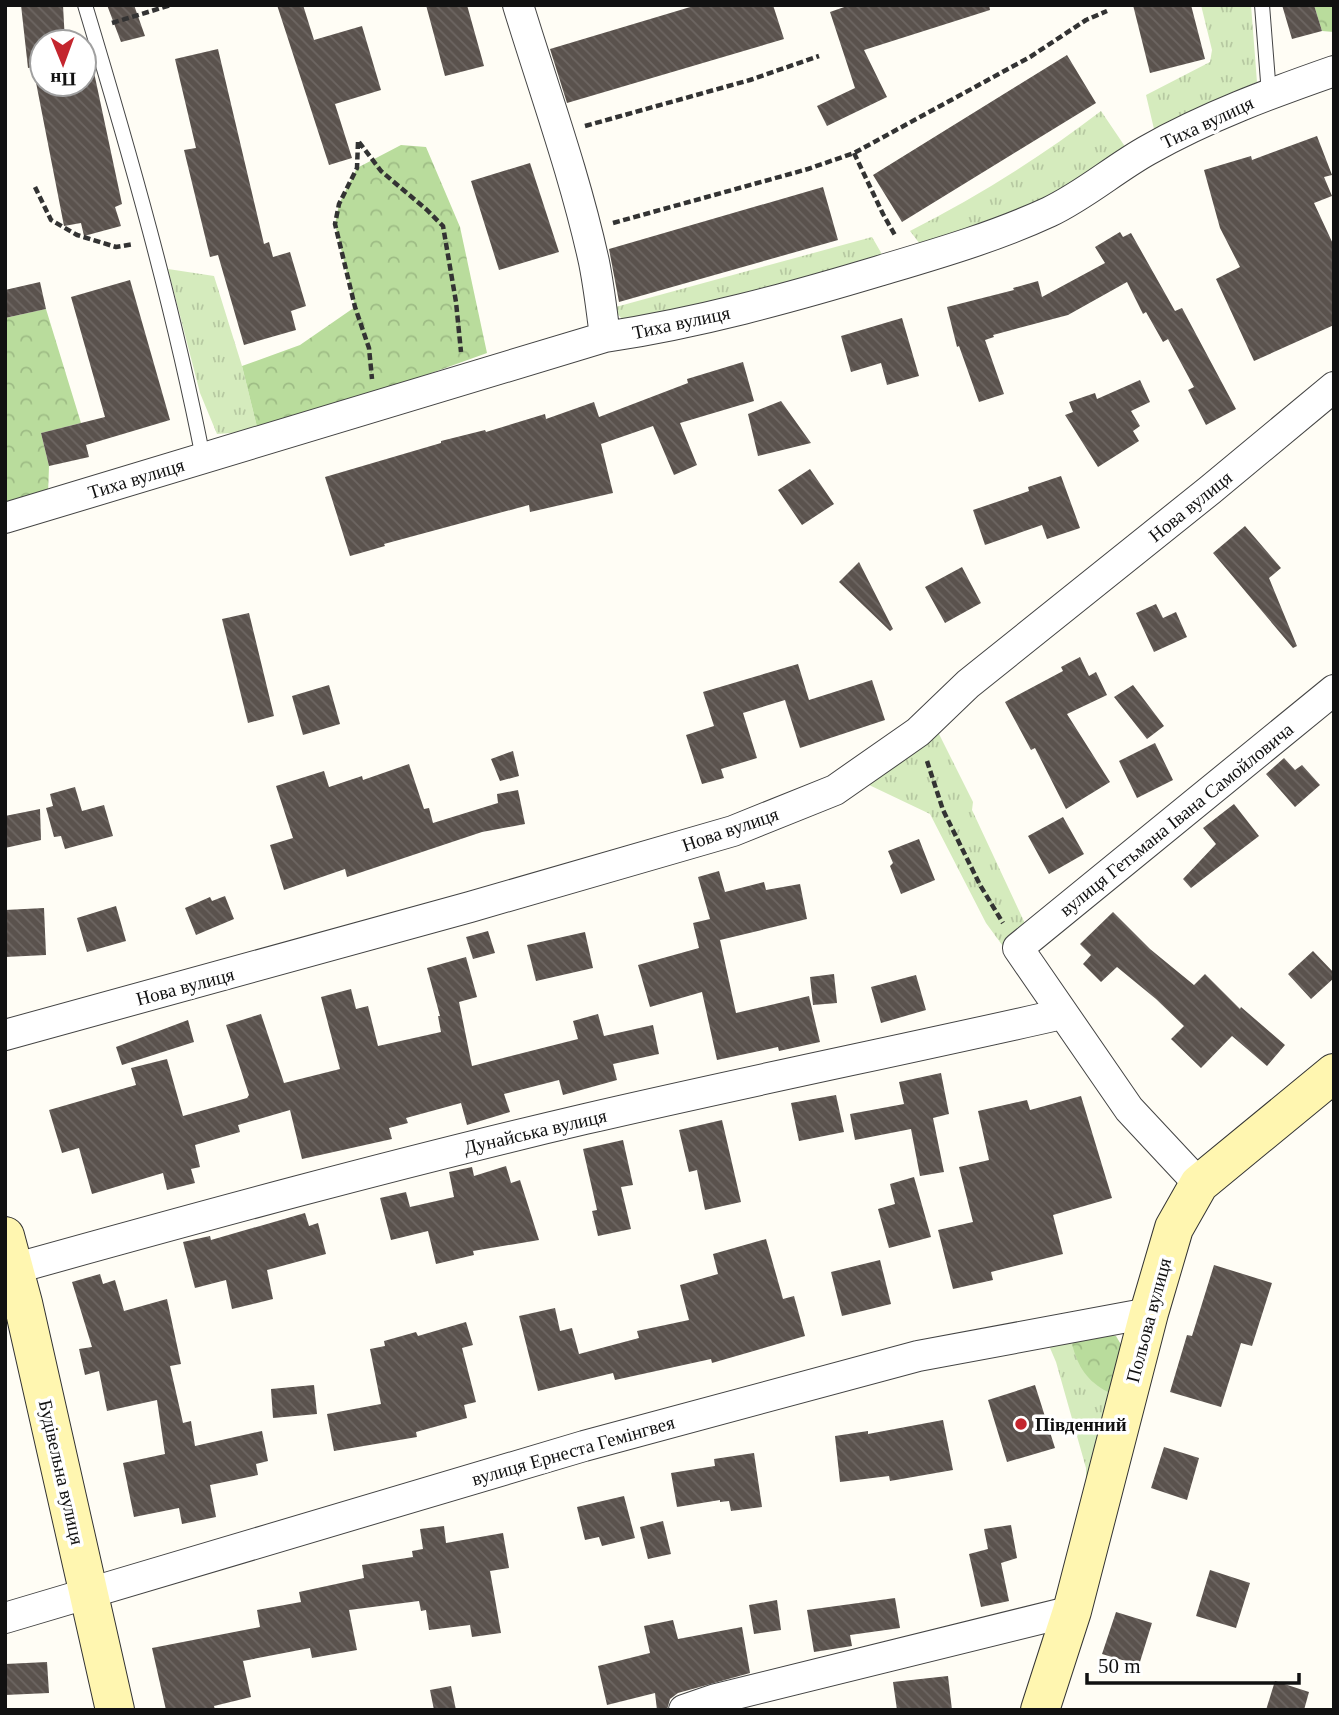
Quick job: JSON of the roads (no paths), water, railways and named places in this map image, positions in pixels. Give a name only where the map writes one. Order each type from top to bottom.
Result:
[{"type":"street","points":[[518,5],[586,231],[605,337]]},
{"type":"street","name":"Тиха вулиця","points":[[5,518],[605,337],[667,328],[808,293],[980,240],[1051,211],[1102,181],[1146,150],[1269,94],[1334,71]]},
{"type":"street","name":"Нова вулиця","points":[[5,1035],[733,831],[835,790],[918,732],[968,684],[1334,387]]},
{"type":"street","name":"вулиця Гетьмана Івана Самойловича","points":[[1062,1014],[1018,948],[1334,690]]},
{"type":"street","points":[[1062,1014],[1129,1109],[1199,1184]]},
{"type":"street","name":"Дунайська вулиця","points":[[12,1278],[443,1153],[1062,1014]]},
{"type":"street","name":"Польова вулиця","points":[[1040,1710],[1072,1611],[1149,1313],[1174,1228],[1199,1184],[1334,1073]]},
{"type":"street","name":"Будівельна вулиця","points":[[12,1278],[90,1591],[115,1710]]},
{"type":"street","name":"вулиця Ернеста Гемінгвея","points":[[5,1618],[584,1446],[918,1356],[1149,1313]]},
{"type":"street","points":[[684,1710],[716,1699],[1072,1611]]},
{"type":"lane","points":[[85,5],[152,240],[203,458]]},
{"type":"lane","points":[[1262,5],[1269,94]]},
{"type":"place","name":"Південний","points":[[1021,1424]]}]
